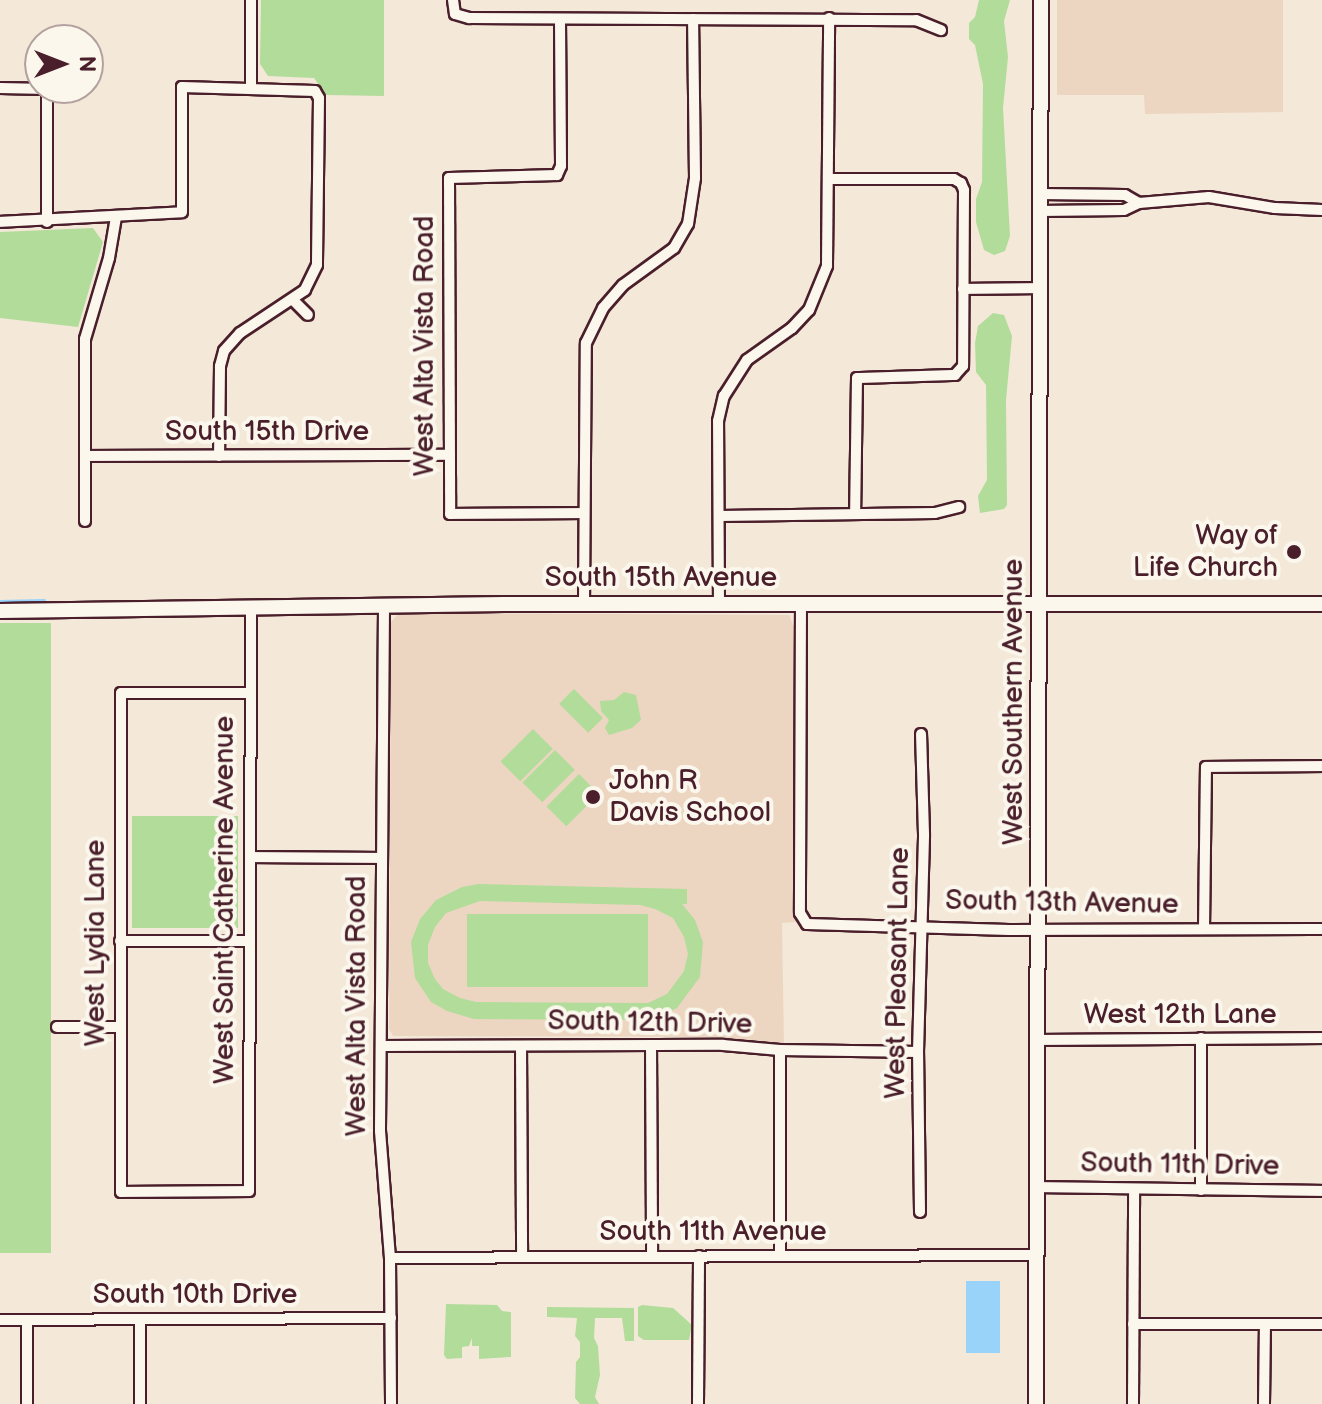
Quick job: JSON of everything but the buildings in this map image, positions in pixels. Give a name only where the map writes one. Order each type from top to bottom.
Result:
[{"type":"main road","name":"West Southern Avenue","points":[[1036,1404],[1041,0]]},
{"type":"main road","name":"South 15th Avenue","points":[[0,611],[584,604],[1322,604]]},
{"type":"street","points":[[251,0],[251,88]]},
{"type":"street","points":[[453,0],[455,14],[469,18],[916,20],[941,30]]},
{"type":"street","points":[[719,604],[718,421],[724,396],[747,360],[792,328],[818,294],[827,266],[829,18]]},
{"type":"street","points":[[584,604],[586,343],[603,308],[623,285],[674,248],[688,224],[695,178],[693,19]]},
{"type":"street","name":"West Alta Vista Road","points":[[560,20],[561,166],[557,175],[449,178],[450,514],[583,513]]},
{"type":"street","points":[[0,222],[47,222],[182,212],[182,87],[315,91],[319,98],[317,265],[305,290],[240,333],[224,351],[220,366],[219,456]]},
{"type":"street","points":[[0,88],[24,89]]},
{"type":"street","points":[[47,104],[47,222]]},
{"type":"street","points":[[830,179],[954,179],[961,183],[961,372],[857,378],[855,513]]},
{"type":"street","points":[[1040,194],[1125,195],[1139,203]]},
{"type":"street","points":[[1098,195],[1099,211]]},
{"type":"street","points":[[1040,211],[1124,210],[1139,203],[1209,197],[1275,208],[1322,210]]},
{"type":"street","points":[[85,521],[85,339],[109,258],[116,217]]},
{"type":"street","points":[[963,289],[1040,288]]},
{"type":"street","points":[[293,300],[308,315]]},
{"type":"street","name":"South 15th Drive","points":[[85,456],[450,455]]},
{"type":"street","points":[[720,516],[935,513],[959,507]]},
{"type":"street","name":"South 13th Avenue","points":[[801,603],[802,921],[813,926],[1039,930],[1322,929]]},
{"type":"street","name":"West Alta Vista Road","points":[[384,608],[381,1173],[390,1258],[391,1404]]},
{"type":"street","name":"West Saint Catherine Avenue","points":[[121,1192],[249,1191],[251,609]]},
{"type":"street","name":"West Lydia Lane","points":[[121,1192],[121,693],[250,693]]},
{"type":"street","name":"West Pleasant Lane","points":[[920,1212],[918,1052],[924,926],[921,734]]},
{"type":"street","points":[[1204,929],[1206,767],[1322,766]]},
{"type":"street","points":[[250,857],[382,858]]},
{"type":"street","points":[[120,941],[249,941]]},
{"type":"street","points":[[57,1027],[120,1027]]},
{"type":"street","points":[[1201,1038],[1201,1190]]},
{"type":"street","name":"West 12th Lane","points":[[1039,1040],[1322,1038]]},
{"type":"street","points":[[651,1045],[652,1256]]},
{"type":"street","name":"South 12th Drive","points":[[381,1046],[651,1045],[918,1052]]},
{"type":"street","points":[[521,1046],[522,1257]]},
{"type":"street","points":[[780,1050],[780,1255]]},
{"type":"street","name":"South 11th Drive","points":[[1038,1187],[1322,1191]]},
{"type":"street","points":[[1133,1404],[1134,1189]]},
{"type":"street","name":"South 11th Avenue","points":[[390,1258],[1037,1255]]},
{"type":"street","points":[[698,1404],[699,1256]]},
{"type":"street","name":"South 10th Drive","points":[[0,1320],[391,1318]]},
{"type":"street","points":[[140,1319],[140,1404]]},
{"type":"street","points":[[27,1320],[27,1404]]},
{"type":"street","points":[[1133,1324],[1322,1324]]},
{"type":"street","points":[[1264,1404],[1265,1325]]},
{"type":"shaded area","points":[[1057,0],[1283,0],[1283,112],[1145,114],[1144,95],[1057,95]]},
{"type":"shaded area","name":"John R Davis School","points":[[399,613],[789,615],[794,627],[796,680],[796,922],[782,923],[784,1044],[704,1037],[393,1036],[389,1029],[391,622]]},
{"type":"green space","points":[[261,0],[384,0],[384,96],[326,95],[314,78],[268,76],[260,64]]},
{"type":"green space","points":[[979,0],[1010,0],[1004,21],[1008,57],[1003,108],[1010,236],[1005,251],[994,255],[984,250],[976,222],[976,199],[982,182],[983,84],[975,45],[969,39],[969,23],[975,17]]},
{"type":"green space","points":[[93,228],[103,242],[78,327],[0,318],[0,232]]},
{"type":"green space","points":[[993,313],[1004,315],[1012,336],[1006,400],[1007,505],[1004,509],[980,513],[978,496],[987,480],[986,385],[976,372],[975,343],[978,326]]},
{"type":"green space","points":[[0,623],[51,623],[51,1253],[0,1253]]},
{"type":"green space","points":[[574,689],[603,718],[588,733],[559,704]]},
{"type":"green space","points":[[624,692],[636,695],[641,720],[632,728],[609,735],[605,728],[609,720],[601,711],[600,701],[614,700]]},
{"type":"green space","points":[[533,729],[553,749],[520,781],[500,762]]},
{"type":"green space","points":[[555,750],[575,770],[542,802],[522,783]]},
{"type":"green space","points":[[579,774],[599,794],[566,826],[546,807]]},
{"type":"green space","points":[[132,816],[238,816],[238,928],[132,928]]},
{"type":"green space","points":[[479,884],[687,889],[687,904],[682,904],[695,920],[703,942],[700,977],[677,1008],[651,1020],[474,1019],[447,1011],[431,1002],[415,978],[411,942],[420,919],[436,900],[462,887]],"holes":[[[480,901],[640,905],[673,918],[684,937],[688,954],[684,971],[667,994],[648,1003],[476,1002],[443,989],[428,963],[428,945],[435,927],[446,913]]]},
{"type":"green space","points":[[467,914],[648,914],[648,987],[467,987]]},
{"type":"green space","points":[[446,1304],[497,1305],[502,1311],[511,1312],[511,1357],[479,1359],[479,1346],[472,1346],[472,1338],[469,1346],[462,1347],[462,1358],[447,1359],[444,1355]]},
{"type":"green space","points":[[547,1307],[634,1308],[634,1341],[625,1341],[622,1318],[595,1318],[594,1338],[598,1346],[600,1375],[595,1397],[599,1404],[580,1404],[575,1398],[576,1362],[580,1357],[580,1342],[575,1336],[577,1318],[547,1317]]},
{"type":"green space","points":[[638,1307],[673,1308],[692,1325],[689,1340],[644,1340],[638,1336]]},
{"type":"water","points":[[966,1281],[1000,1281],[1000,1353],[966,1353]]},
{"type":"waterway","points":[[0,601],[44,600]]},
{"type":"place","name":"Way of Life Church","points":[[1294,552]]},
{"type":"place","name":"John R Davis School","points":[[593,797]]}]
